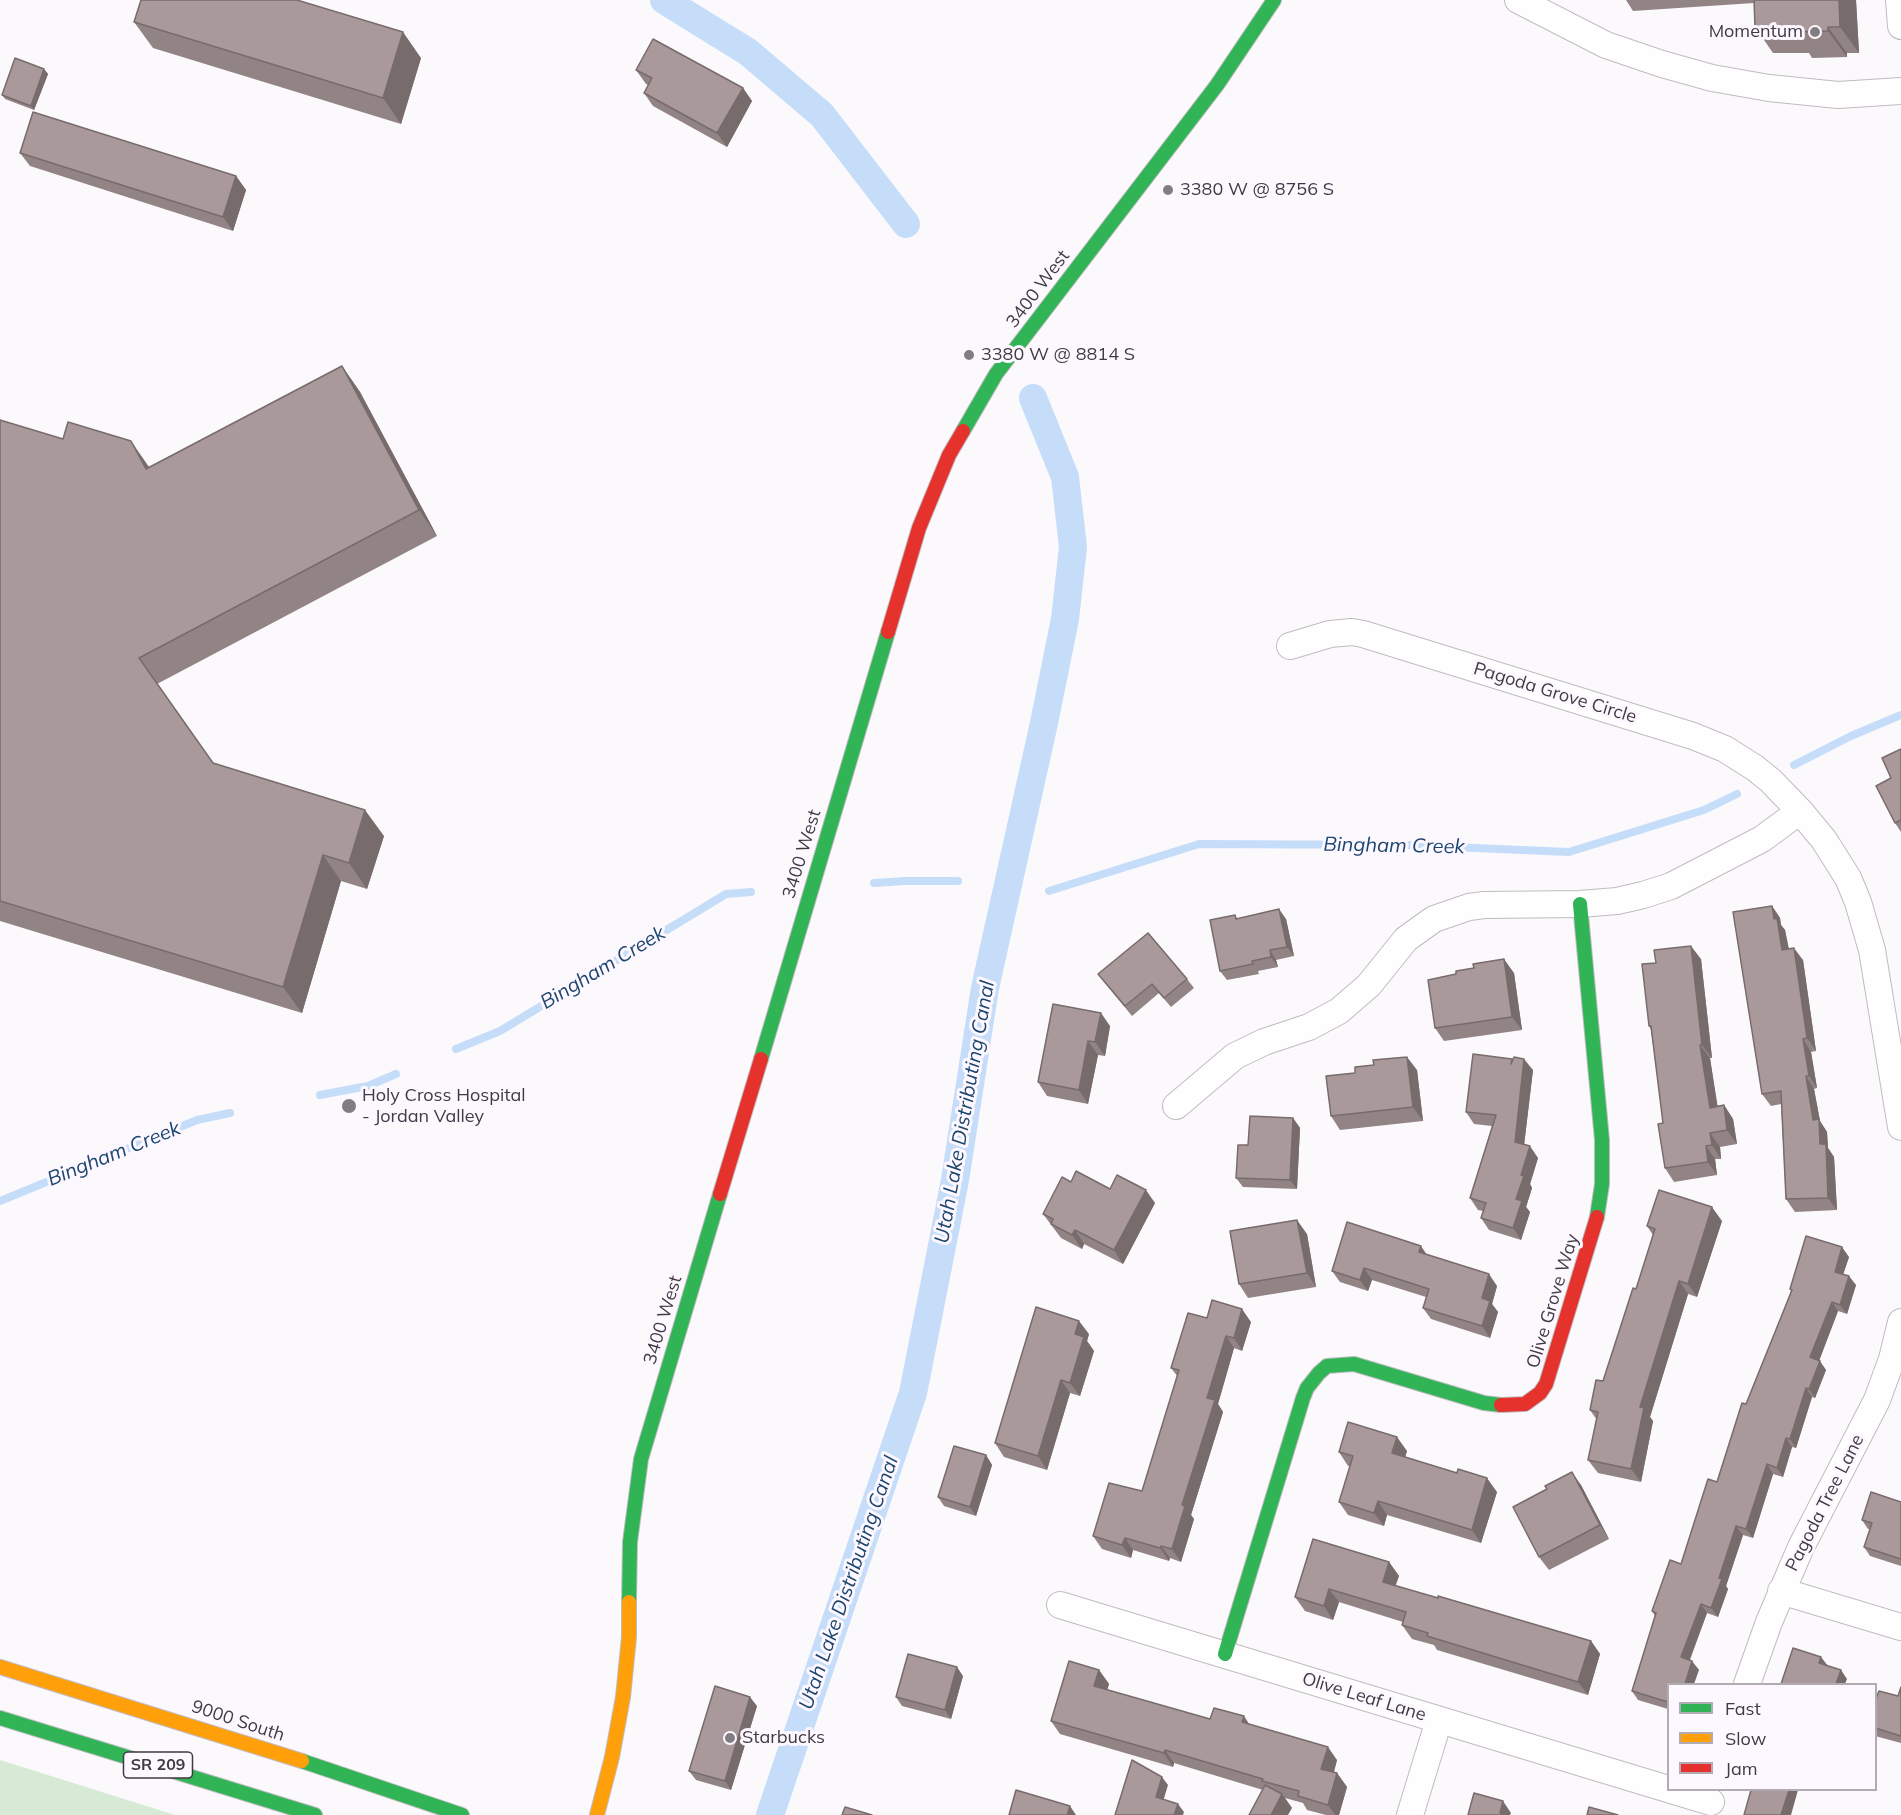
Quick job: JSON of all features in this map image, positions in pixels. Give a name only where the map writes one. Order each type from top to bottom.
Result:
[{"type":"street","name":"3400 West","points":[[597,1815],[614,1748],[623,1697],[629,1637],[631,1533],[643,1450],[919,528],[949,455],[962,429],[996,374],[1217,85],[1274,0]]},
{"type":"street","points":[[1518,0],[1606,45],[1712,78],[1769,88],[1838,95],[1901,92]]},
{"type":"street","points":[[1899,0],[1901,26]]},
{"type":"street","name":"Pagoda Grove Circle","points":[[1290,646],[1341,632],[1363,634],[1693,736],[1725,749],[1755,768],[1800,811]]},
{"type":"street","points":[[1176,1106],[1235,1056],[1264,1042],[1309,1027],[1339,1011],[1369,985],[1406,939],[1434,919],[1469,907],[1484,905],[1580,904],[1617,901],[1643,895],[1671,886],[1762,839],[1800,811],[1836,857],[1858,902],[1872,950],[1901,1127]]},
{"type":"street","name":"Olive Grove Way","points":[[1225,1654],[1303,1398],[1307,1388],[1319,1372],[1335,1364],[1354,1364],[1484,1403],[1505,1406],[1525,1404],[1540,1393],[1546,1384],[1595,1228],[1602,1185],[1602,1140],[1580,904]]},
{"type":"street","name":"Pagoda Tree Lane","points":[[1747,1683],[1781,1591],[1801,1547],[1868,1420],[1896,1360],[1901,1322]]},
{"type":"street","points":[[1781,1591],[1901,1628]]},
{"type":"street","name":"Olive Leaf Lane","points":[[1060,1605],[1667,1788]]},
{"type":"street","name":"9000 South","points":[[0,1667],[284,1755],[462,1815]]},
{"type":"street","name":"SR 209","points":[[0,1718],[101,1747],[315,1815]]},
{"type":"street","points":[[1410,1815],[1439,1720]]},
{"type":"street","name":"Olive Leaf Lane","points":[[1676,1791],[1711,1802]]},
{"type":"green space","points":[[0,1760],[175,1815],[0,1815]]},
{"type":"building","points":[[141,0],[297,0],[403,32],[383,98],[134,22]]},
{"type":"building","points":[[1754,0],[1839,0],[1840,27],[1828,27],[1828,31],[1794,32],[1793,27],[1755,27]]},
{"type":"building","points":[[653,39],[743,88],[717,133],[644,93],[652,78],[636,70]]},
{"type":"building","points":[[15,58],[44,69],[31,106],[2,95]]},
{"type":"building","points":[[33,112],[236,176],[223,217],[20,153]]},
{"type":"building","points":[[342,366],[419,510],[139,658],[213,763],[365,810],[349,863],[323,855],[283,987],[0,901],[0,420],[63,439],[68,422],[131,441],[146,469]]},
{"type":"building","points":[[1901,749],[1901,820],[1895,823],[1876,786],[1891,778],[1882,758]]},
{"type":"building","points":[[1772,906],[1774,919],[1777,918],[1782,950],[1794,948],[1807,1038],[1803,1039],[1809,1076],[1806,1076],[1813,1120],[1819,1119],[1820,1144],[1826,1144],[1828,1198],[1786,1199],[1781,1091],[1762,1094],[1733,912]]},
{"type":"building","points":[[1279,909],[1287,947],[1270,950],[1271,957],[1252,961],[1253,964],[1220,971],[1210,920],[1235,915],[1236,919]]},
{"type":"building","points":[[1148,933],[1187,979],[1164,998],[1152,984],[1125,1006],[1098,974]]},
{"type":"building","points":[[1691,946],[1702,1045],[1700,1045],[1710,1108],[1724,1105],[1727,1130],[1710,1133],[1712,1145],[1706,1146],[1708,1162],[1665,1168],[1658,1124],[1663,1123],[1642,964],[1656,963],[1654,950]]},
{"type":"building","points":[[1504,959],[1512,1017],[1435,1028],[1428,980],[1474,968],[1473,964]]},
{"type":"building","points":[[1053,1004],[1101,1013],[1095,1042],[1088,1041],[1079,1090],[1038,1082]]},
{"type":"building","points":[[1473,1054],[1512,1059],[1511,1064],[1514,1057],[1524,1059],[1515,1142],[1530,1146],[1521,1175],[1524,1176],[1516,1199],[1522,1201],[1513,1228],[1481,1218],[1486,1203],[1470,1198],[1496,1115],[1466,1112]]},
{"type":"building","points":[[1407,1057],[1413,1107],[1331,1116],[1326,1076],[1355,1073],[1355,1067],[1374,1065],[1373,1060]]},
{"type":"building","points":[[1250,1116],[1293,1118],[1290,1180],[1236,1178],[1238,1145],[1248,1145]]},
{"type":"building","points":[[1076,1171],[1110,1189],[1117,1175],[1146,1190],[1114,1250],[1075,1230],[1072,1235],[1051,1224],[1053,1219],[1043,1214],[1062,1177],[1071,1182]]},
{"type":"building","points":[[1659,1190],[1712,1207],[1688,1284],[1679,1281],[1640,1407],[1644,1408],[1631,1469],[1588,1460],[1598,1412],[1590,1410],[1596,1380],[1603,1381],[1655,1229],[1647,1226]]},
{"type":"building","points":[[1297,1220],[1307,1273],[1239,1284],[1230,1231]]},
{"type":"building","points":[[1347,1222],[1421,1246],[1419,1252],[1489,1274],[1482,1298],[1490,1301],[1482,1326],[1423,1308],[1429,1289],[1364,1268],[1360,1280],[1332,1271]]},
{"type":"building","points":[[1806,1236],[1842,1247],[1835,1272],[1849,1276],[1840,1305],[1832,1302],[1810,1357],[1820,1361],[1809,1389],[1806,1388],[1790,1439],[1786,1438],[1777,1468],[1767,1464],[1746,1529],[1736,1526],[1719,1578],[1722,1579],[1711,1608],[1701,1604],[1681,1657],[1692,1661],[1685,1683],[1667,1683],[1667,1702],[1632,1691],[1656,1613],[1652,1611],[1670,1560],[1681,1564],[1708,1479],[1717,1482],[1742,1403],[1746,1404],[1792,1290],[1790,1289]]},
{"type":"building","points":[[1212,1300],[1242,1309],[1234,1338],[1226,1336],[1207,1398],[1215,1400],[1182,1505],[1185,1506],[1172,1549],[1125,1538],[1122,1545],[1093,1536],[1109,1483],[1142,1491],[1179,1370],[1171,1368],[1188,1313],[1207,1318]]},
{"type":"building","points":[[1036,1307],[1079,1321],[1075,1334],[1084,1337],[1070,1383],[1061,1380],[1038,1456],[995,1443]]},
{"type":"building","points":[[1348,1422],[1397,1437],[1392,1453],[1457,1473],[1458,1469],[1487,1478],[1472,1530],[1378,1501],[1374,1513],[1339,1502],[1353,1456],[1339,1452]]},
{"type":"building","points":[[954,1446],[986,1455],[970,1507],[938,1497]]},
{"type":"building","points":[[1572,1472],[1600,1525],[1539,1557],[1513,1507],[1547,1489],[1545,1486]]},
{"type":"building","points":[[1871,1492],[1901,1502],[1901,1559],[1864,1547],[1872,1523],[1862,1520]]},
{"type":"building","points":[[1313,1539],[1389,1562],[1383,1582],[1591,1641],[1578,1682],[1427,1636],[1428,1633],[1402,1625],[1406,1612],[1329,1589],[1324,1606],[1295,1597]]},
{"type":"building","points":[[1793,1648],[1821,1657],[1819,1663],[1841,1670],[1836,1683],[1781,1683]]},
{"type":"building","points":[[908,1654],[957,1667],[945,1710],[896,1697]]},
{"type":"building","points":[[1069,1661],[1099,1670],[1094,1686],[1210,1719],[1214,1708],[1244,1716],[1242,1722],[1328,1747],[1321,1769],[1337,1773],[1328,1805],[1298,1796],[1299,1791],[1262,1781],[1263,1779],[1165,1750],[1164,1753],[1051,1721]]},
{"type":"building","name":"Starbucks","points":[[715,1686],[750,1697],[725,1781],[689,1771]]},
{"type":"building","points":[[1901,1687],[1901,1736],[1877,1729],[1879,1691],[1898,1696]]},
{"type":"building","points":[[1132,1760],[1162,1777],[1156,1797],[1178,1804],[1174,1815],[1115,1815]]},
{"type":"building","points":[[1265,1785],[1282,1794],[1271,1815],[1249,1815]]},
{"type":"building","points":[[1016,1790],[1070,1806],[1067,1815],[1009,1815]]},
{"type":"building","points":[[1751,1791],[1789,1791],[1781,1815],[1744,1815]]},
{"type":"building","points":[[1474,1793],[1503,1801],[1500,1813],[1508,1815],[1468,1815]]},
{"type":"building","points":[[845,1807],[872,1815],[842,1815]]},
{"type":"building","points":[[1589,1807],[1618,1815],[1587,1815]]},
{"type":"waterway","name":"Utah Lake Distributing Canal","points":[[664,0],[748,52],[822,115],[906,224]]},
{"type":"waterway","name":"Utah Lake Distributing Canal","points":[[770,1815],[913,1393],[955,1180],[985,988],[1065,619],[1073,547],[1065,477],[1033,398]]},
{"type":"waterway","name":"Bingham Creek","points":[[1794,765],[1851,736],[1901,715]]},
{"type":"waterway","name":"Bingham Creek","points":[[1049,891],[1199,844],[1405,845],[1569,852],[1704,810],[1737,794]]},
{"type":"waterway","name":"Bingham Creek","points":[[874,883],[958,881]]},
{"type":"waterway","name":"Bingham Creek","points":[[456,1049],[500,1031],[726,894],[751,892]]},
{"type":"waterway","name":"Bingham Creek","points":[[320,1095],[368,1086],[396,1074]]},
{"type":"waterway","name":"Bingham Creek","points":[[0,1201],[197,1120],[230,1113]]},
{"type":"traffic: fast","points":[[963,431],[996,374],[1217,85],[1274,0]]},
{"type":"traffic: fast","points":[[761,1059],[888,632]]},
{"type":"traffic: fast","points":[[1580,904],[1602,1140],[1602,1184],[1597,1217]]},
{"type":"traffic: fast","points":[[629,1602],[630,1542],[641,1459],[720,1194]]},
{"type":"traffic: fast","points":[[1225,1654],[1303,1398],[1307,1388],[1319,1373],[1327,1366],[1354,1364],[1484,1403],[1501,1405]]},
{"type":"traffic: fast","points":[[0,1718],[315,1815]]},
{"type":"traffic: fast","points":[[302,1761],[462,1815]]},
{"type":"traffic: slow","points":[[597,1815],[612,1757],[623,1697],[629,1637],[629,1602]]},
{"type":"traffic: slow","points":[[0,1667],[302,1761]]},
{"type":"traffic: jam","points":[[888,632],[919,528],[949,455],[963,431]]},
{"type":"traffic: jam","points":[[720,1194],[761,1059]]},
{"type":"traffic: jam","points":[[1501,1405],[1525,1404],[1540,1393],[1546,1384],[1597,1217]]},
{"type":"place","name":"Momentum","points":[[1815,32]]},
{"type":"place","name":"3380 W @ 8756 S","points":[[1168,190]]},
{"type":"place","name":"3380 W @ 8814 S","points":[[969,355]]},
{"type":"place","name":"Holy Cross Hospital - Jordan Valley","points":[[349,1106]]},
{"type":"place","name":"Starbucks","points":[[730,1738]]}]
